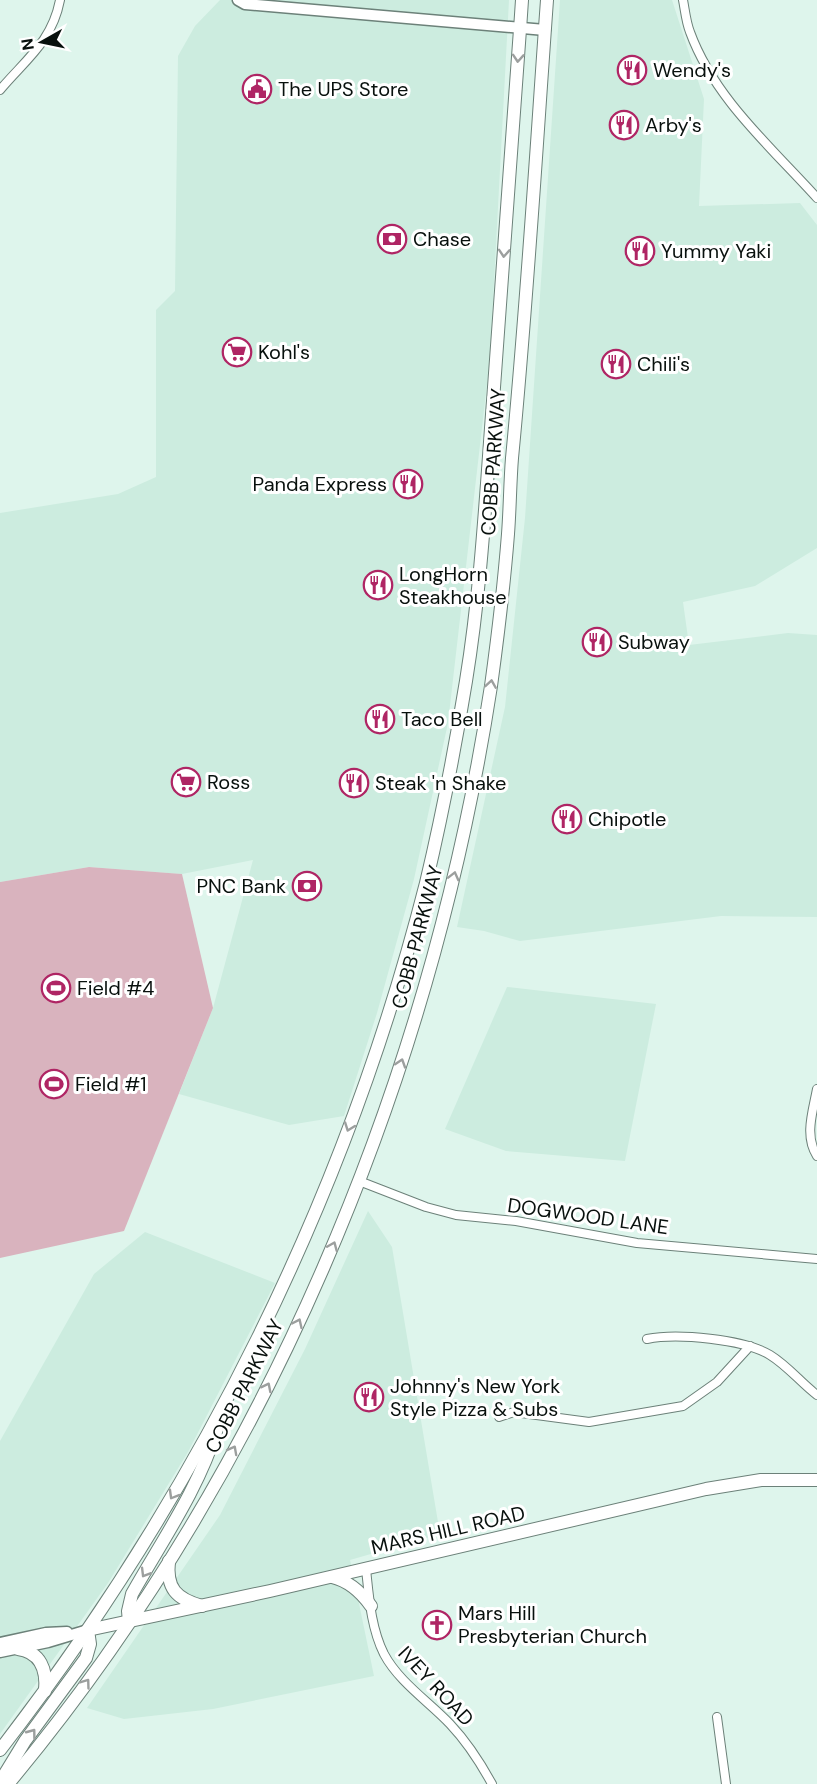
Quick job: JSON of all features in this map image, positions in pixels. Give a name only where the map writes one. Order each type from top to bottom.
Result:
[{"type":"main road","name":"COBB PARKWAY","points":[[0,1750],[88,1630],[158,1523],[257,1341],[326,1190],[395,993],[438,829],[466,676],[478,581],[522,0]]},
{"type":"main road","name":"COBB PARKWAY","points":[[8,1784],[54,1727],[129,1622],[220,1473],[282,1357],[322,1272],[359,1181],[402,1062],[432,963],[465,829],[484,725],[500,617],[547,0]]},
{"type":"main road","points":[[129,1622],[128,1611],[132,1594],[193,1490],[216,1435],[226,1400]]},
{"type":"main road","name":"MARS HILL ROAD","points":[[88,1630],[203,1606],[724,1486],[761,1480],[815,1479]]},
{"type":"main road","points":[[169,1559],[168,1574],[172,1588],[186,1600],[203,1606]]},
{"type":"main road","points":[[331,1577],[348,1583],[371,1606]]},
{"type":"main road","points":[[0,1782],[25,1741],[86,1659],[90,1644],[88,1630]]},
{"type":"main road","points":[[18,1649],[28,1651],[39,1659],[45,1672],[45,1691]]},
{"type":"street","points":[[0,90],[37,51],[51,29],[60,0]]},
{"type":"street","points":[[238,0],[245,4],[545,30]]},
{"type":"street","points":[[683,0],[690,31],[705,66],[736,110],[817,198]]},
{"type":"street","points":[[817,1089],[809,1134],[817,1156]]},
{"type":"street","name":"DOGWOOD LANE","points":[[359,1181],[426,1207],[456,1215],[516,1221],[637,1243],[726,1249],[817,1259]]},
{"type":"street","points":[[647,1339],[663,1336],[732,1342],[750,1346],[771,1356],[817,1395]]},
{"type":"street","points":[[499,1417],[514,1412],[589,1422],[683,1406],[717,1382],[750,1346]]},
{"type":"street","name":"IVEY ROAD","points":[[366,1569],[371,1606],[379,1639],[388,1660],[466,1743],[492,1784]]},
{"type":"street","points":[[0,1643],[46,1633],[88,1630]]},
{"type":"street","points":[[0,1652],[88,1630]]},
{"type":"street","points":[[717,1717],[726,1784]]},
{"type":"shaded area","points":[[220,0],[509,0],[490,358],[448,723],[414,879],[377,1013],[344,1116],[289,1125],[179,1094],[213,1008],[253,860],[182,874],[89,867],[0,882],[0,513],[118,494],[156,477],[156,310],[175,291],[178,56],[195,26]]},
{"type":"shaded area","points":[[560,0],[672,0],[704,99],[699,206],[800,203],[817,225],[817,548],[755,586],[683,602],[689,645],[788,633],[817,635],[817,917],[721,916],[520,941],[484,931],[457,927],[505,707],[525,518]]},
{"type":"shaded area","points":[[89,867],[182,874],[213,1008],[124,1231],[0,1258],[0,882]]},
{"type":"shaded area","points":[[507,987],[656,1004],[625,1161],[506,1151],[445,1129]]},
{"type":"shaded area","points":[[368,1211],[392,1247],[440,1534],[350,1560],[374,1676],[213,1709],[124,1719],[87,1708],[220,1515],[305,1349]]},
{"type":"shaded area","points":[[145,1232],[275,1283],[188,1452],[108,1583],[0,1734],[0,1441],[94,1274]]},
{"type":"place","name":"Wendy's","points":[[632,70]]},
{"type":"place","name":"The UPS Store","points":[[257,89]]},
{"type":"place","name":"Arby's","points":[[624,125]]},
{"type":"place","name":"Chase","points":[[392,239]]},
{"type":"place","name":"Yummy Yaki","points":[[640,251]]},
{"type":"place","name":"Kohl's","points":[[237,352]]},
{"type":"place","name":"Chili's","points":[[616,364]]},
{"type":"place","name":"Panda Express","points":[[408,484]]},
{"type":"place","name":"LongHorn Steakhouse","points":[[378,585]]},
{"type":"place","name":"Subway","points":[[597,642]]},
{"type":"place","name":"Taco Bell","points":[[380,719]]},
{"type":"place","name":"Ross","points":[[186,782]]},
{"type":"place","name":"Steak 'n Shake","points":[[354,783]]},
{"type":"place","name":"Chipotle","points":[[567,819]]},
{"type":"place","name":"PNC Bank","points":[[307,886]]},
{"type":"place","name":"Field #4","points":[[56,988]]},
{"type":"place","name":"Field #1","points":[[54,1084]]},
{"type":"place","name":"Johnny's New York Style Pizza & Subs","points":[[369,1397]]},
{"type":"place","name":"Mars Hill Presbyterian Church","points":[[437,1625]]}]
